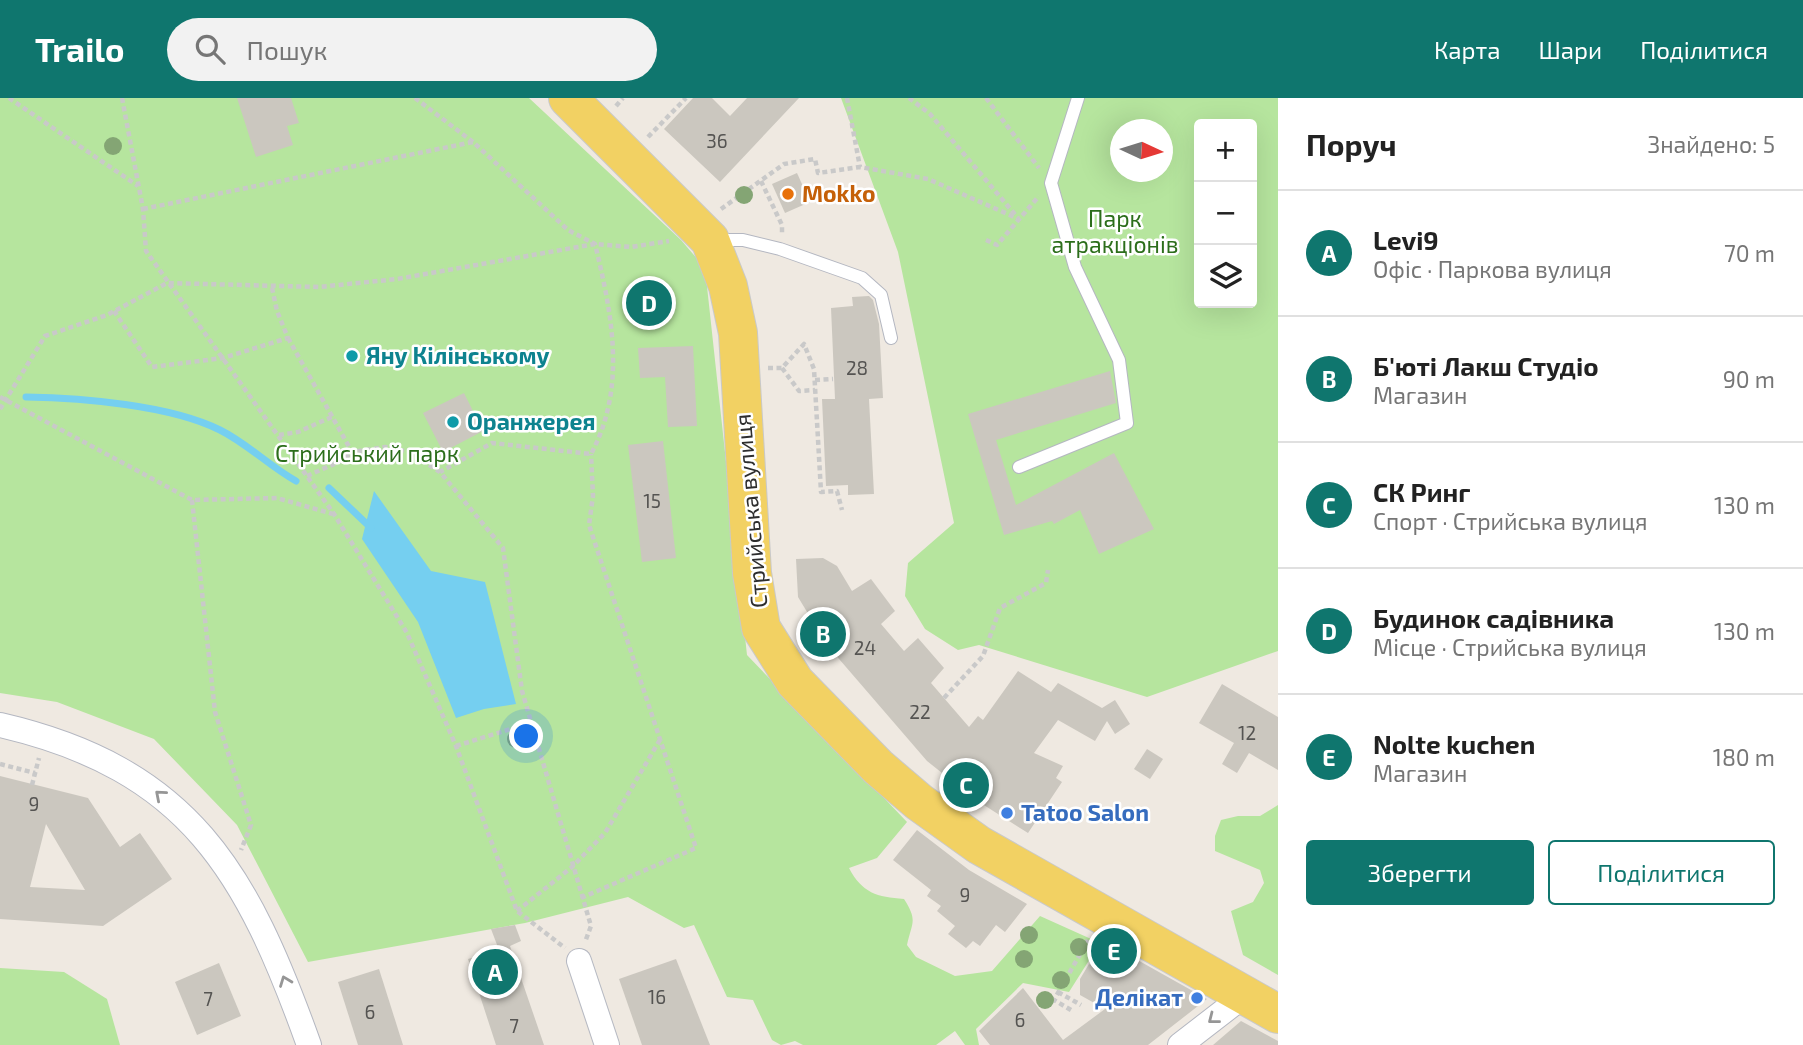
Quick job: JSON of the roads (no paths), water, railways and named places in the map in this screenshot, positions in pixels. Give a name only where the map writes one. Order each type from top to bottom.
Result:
[{"type":"main road","name":"Стрийська вулиця","points":[[568,98],[704,230],[728,286],[738,333],[752,573],[761,628],[795,682],[878,767],[919,802],[979,845],[1246,993],[1278,1014]]},
{"type":"street","points":[[0,725],[85,750],[153,788],[192,823],[229,869],[254,911],[278,962],[309,1045]]},
{"type":"street","points":[[579,961],[607,1045]]},
{"type":"street","points":[[1180,1045],[1246,993]]},
{"type":"lane","points":[[1019,467],[1128,423],[1119,360],[1074,267],[1051,183],[1078,98]]},
{"type":"lane","points":[[704,230],[780,249],[862,278],[881,295],[891,338]]},
{"type":"water","points":[[374,491],[431,571],[485,582],[516,704],[484,709],[456,718],[418,622],[362,539]]},
{"type":"waterway","points":[[26,397],[125,404],[200,421],[230,436],[296,481]]},
{"type":"waterway","points":[[329,488],[371,528]]},
{"type":"place","name":"Mokko","points":[[788,194]]},
{"type":"place","name":"Будинок садівника","points":[[649,303]]},
{"type":"place","name":"Яну Кілінському","points":[[352,356]]},
{"type":"place","name":"Оранжерея","points":[[453,422]]},
{"type":"place","name":"Б'юті Лакш Студіо","points":[[823,634]]},
{"type":"place","name":"СК Ринг","points":[[966,785]]},
{"type":"place","name":"Tatoo Salon","points":[[1007,813]]},
{"type":"place","name":"Nolte kuchen","points":[[1114,951]]},
{"type":"place","name":"Levi9","points":[[495,972]]},
{"type":"place","name":"Делікат","points":[[1197,998]]},
{"type":"park label","name":"Парк атракціонів","points":[[1115,232]]},
{"type":"park label","name":"Стрийський парк","points":[[367,454]]}]
